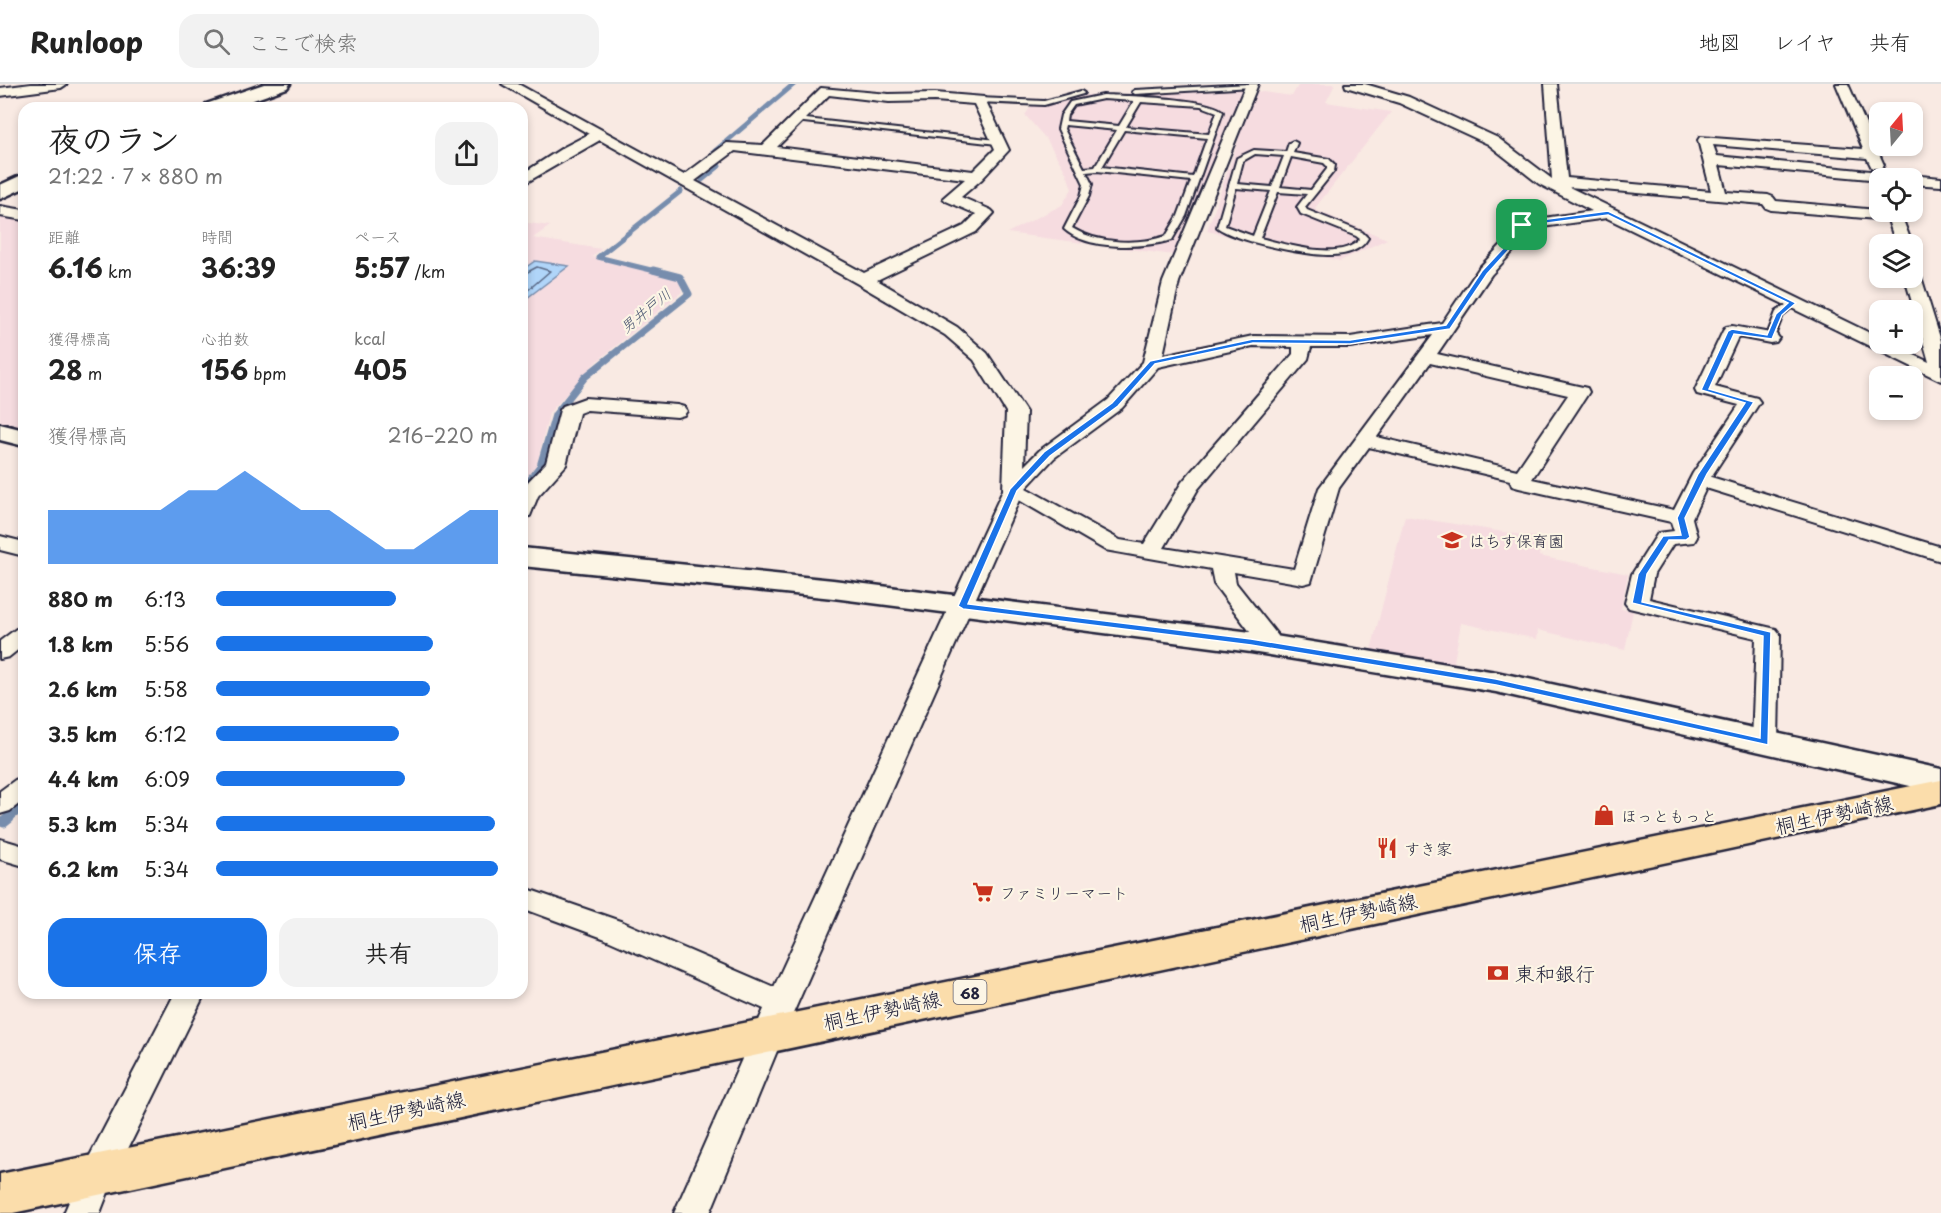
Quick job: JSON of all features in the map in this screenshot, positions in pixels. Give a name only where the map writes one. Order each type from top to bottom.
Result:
[{"type":"main road","name":"桐生伊勢崎線","points":[[0,1195],[97,1175],[775,1019],[1941,792]]},
{"type":"street","points":[[0,92],[61,84]]},
{"type":"street","points":[[230,102],[281,84]]},
{"type":"street","points":[[508,84],[864,280],[951,331],[981,357],[1016,412],[1013,490]]},
{"type":"street","points":[[1351,84],[1404,100],[1493,141],[1544,181],[1559,185],[1768,200],[1771,205],[1869,212]]},
{"type":"street","points":[[1551,84],[1559,185]]},
{"type":"street","points":[[1842,84],[1869,147]]},
{"type":"street","points":[[692,1213],[775,1019],[963,606],[1013,490],[1047,454],[1115,404],[1152,363],[1171,282],[1251,85]]},
{"type":"street","points":[[766,150],[826,91],[889,98],[937,90],[979,100],[1002,150],[951,198],[986,213],[970,229],[864,280]]},
{"type":"street","points":[[528,177],[569,150],[601,134]]},
{"type":"street","points":[[1720,196],[1705,140],[1869,154]]},
{"type":"street","points":[[686,181],[732,146],[977,176]]},
{"type":"street","points":[[1710,160],[1869,176]]},
{"type":"street","points":[[1923,180],[1941,182]]},
{"type":"street","points":[[0,193],[15,181]]},
{"type":"street","points":[[1559,185],[1608,213],[1941,374]]},
{"type":"street","points":[[0,212],[18,214]]},
{"type":"street","points":[[1013,490],[1034,499],[1113,545],[1303,577],[1329,488],[1448,327],[1485,272],[1512,243],[1522,225],[1608,213]]},
{"type":"street","points":[[1917,288],[1941,374]]},
{"type":"street","points":[[1152,363],[1253,341],[1350,342],[1448,327]]},
{"type":"street","points":[[1765,742],[1768,634],[1637,603],[1643,574],[1666,538],[1686,537],[1681,518],[1700,480],[1750,402],[1704,390],[1732,331],[1770,338]]},
{"type":"street","points":[[1150,552],[1189,486],[1302,354],[1302,342]]},
{"type":"street","points":[[1426,357],[1580,392],[1519,482],[1681,518]]},
{"type":"street","points":[[528,494],[556,465],[570,410],[585,404],[677,411]]},
{"type":"street","points":[[0,432],[18,436]]},
{"type":"street","points":[[1364,440],[1522,477]]},
{"type":"street","points":[[1700,480],[1941,554]]},
{"type":"street","points":[[0,543],[18,548]]},
{"type":"street","points":[[528,558],[833,590],[1266,644],[1496,682],[1941,781]]},
{"type":"street","points":[[1221,564],[1225,584],[1266,636],[1266,644]]},
{"type":"street","points":[[0,652],[18,638]]},
{"type":"street","points":[[0,805],[18,791]]},
{"type":"street","points":[[0,849],[18,854]]},
{"type":"street","points":[[528,899],[613,930],[775,1019]]},
{"type":"street","points":[[82,1213],[97,1175],[187,999]]},
{"type":"lane","points":[[979,100],[1044,103],[1090,93],[1186,91],[1251,85]]},
{"type":"lane","points":[[1103,97],[1201,104],[1218,109],[1220,112],[1182,216],[1169,238],[1148,243],[1078,236],[1068,229],[1088,189],[1083,170],[1061,129],[1061,123],[1072,103],[1103,97]]},
{"type":"lane","points":[[1097,169],[1139,99]]},
{"type":"lane","points":[[797,120],[997,141]]},
{"type":"lane","points":[[1061,123],[1212,136]]},
{"type":"lane","points":[[1256,238],[1293,143]]},
{"type":"lane","points":[[1263,152],[1326,161],[1331,165],[1331,169],[1301,207],[1304,212],[1359,234],[1364,238],[1363,242],[1357,247],[1329,253],[1256,238],[1221,227],[1233,186],[1240,160],[1247,154],[1263,152]]},
{"type":"lane","points":[[1083,170],[1097,169],[1196,179]]},
{"type":"lane","points":[[1233,186],[1313,192]]},
{"type":"lane","points":[[1770,338],[1779,314],[1793,303]]},
{"type":"shaded area","points":[[1299,84],[1335,84],[1326,102],[1391,112],[1315,208],[1317,211],[1387,239],[1340,261],[1207,231],[1239,138],[1225,136],[1174,255],[1007,233],[1062,205],[1072,189],[1067,174],[1047,140],[1025,115],[1032,105],[1054,103],[1082,95],[1195,92],[1240,88],[1243,89],[1225,134],[1239,136],[1256,91],[1292,96]]},
{"type":"shaded area","points":[[0,215],[18,218],[18,426],[0,422]]},
{"type":"shaded area","points":[[528,223],[550,226],[533,238],[601,249],[592,257],[678,277],[682,292],[595,363],[549,413],[537,464],[528,475]]},
{"type":"shaded area","points":[[1405,516],[1541,538],[1539,556],[1628,574],[1621,609],[1633,611],[1625,650],[1538,630],[1537,639],[1461,623],[1453,667],[1370,654]]},
{"type":"water","points":[[535,261],[569,266],[528,297],[528,266]]},
{"type":"waterway","name":"男井戸川","points":[[714,152],[794,84]]},
{"type":"waterway","name":"男井戸川","points":[[702,180],[719,166]]},
{"type":"waterway","name":"男井戸川","points":[[659,272],[598,257],[681,191]]},
{"type":"waterway","name":"男井戸川","points":[[528,481],[540,466],[555,415],[585,377],[689,294],[680,277],[653,270]]},
{"type":"waterway","name":"男井戸川","points":[[7,819],[18,811]]},
{"type":"waterway","name":"男井戸川","points":[[4,822],[9,818]]},
{"type":"place","name":"はちす保育園","points":[[1452,540]]},
{"type":"place","name":"ほっともっと","points":[[1604,815]]},
{"type":"place","name":"すき家","points":[[1387,848]]},
{"type":"place","name":"ファミリーマート","points":[[983,892]]},
{"type":"place","name":"東和銀行","points":[[1498,973]]},
{"type":"route","points":[[1608,213],[1793,303],[1779,314],[1770,338],[1732,331],[1704,390],[1750,402],[1702,474],[1681,518],[1686,537],[1666,538],[1643,574],[1637,603],[1768,634],[1765,742],[1496,682],[1251,642],[963,606],[1013,490],[1047,454],[1115,404],[1152,363],[1253,341],[1350,342],[1448,327],[1485,272],[1512,243],[1522,225],[1608,213]]}]
